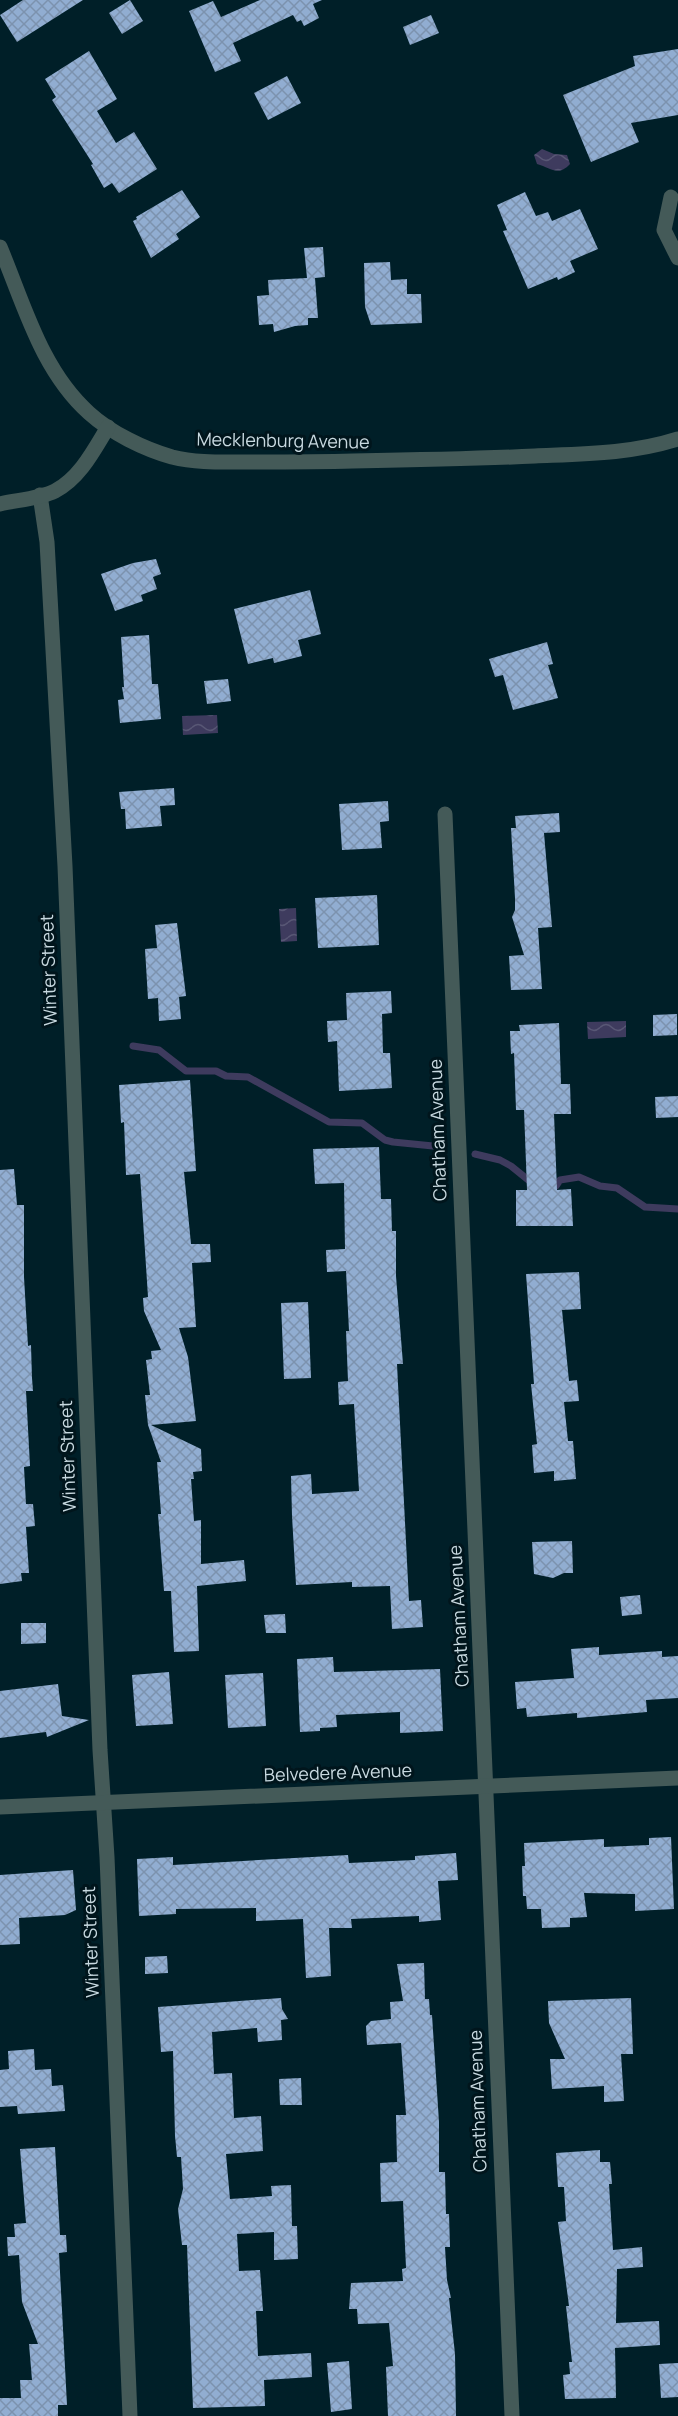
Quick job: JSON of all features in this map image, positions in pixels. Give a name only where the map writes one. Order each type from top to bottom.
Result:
[{"type":"street","points":[[671,197],[664,230],[678,258]]},
{"type":"street","name":"Mecklenburg Avenue","points":[[0,247],[44,355],[63,386],[88,413],[108,427],[142,446],[173,457],[206,462],[359,461],[602,454],[645,448],[678,439]]},
{"type":"street","points":[[0,504],[53,492],[61,487],[85,465],[108,427]]},
{"type":"street","name":"Winter Street","points":[[40,495],[47,542],[61,787],[130,2416]]},
{"type":"street","name":"Chatham Avenue","points":[[445,814],[512,2416]]},
{"type":"street","name":"Belvedere Avenue","points":[[0,1807],[678,1778]]},
{"type":"water","points":[[542,149],[554,154],[567,155],[570,164],[558,171],[537,164],[534,155]]},
{"type":"water","points":[[217,715],[218,733],[183,735],[182,716]]},
{"type":"water","points":[[296,908],[297,941],[281,942],[279,909]]},
{"type":"water","points":[[626,1021],[626,1037],[588,1039],[587,1022]]},
{"type":"building","points":[[23,0],[83,0],[17,42],[0,15]]},
{"type":"building","points":[[130,0],[143,21],[122,34],[109,13]]},
{"type":"building","points":[[260,0],[322,0],[313,4],[319,18],[304,26],[301,20],[297,22],[293,15],[233,43],[241,61],[215,72],[189,11],[213,1],[221,17]]},
{"type":"building","points":[[431,15],[439,33],[410,45],[403,27]]},
{"type":"building","points":[[678,49],[678,115],[631,123],[639,142],[591,162],[563,95],[635,66],[633,56]]},
{"type":"building","points":[[89,51],[117,99],[97,111],[116,143],[134,132],[157,169],[119,193],[112,183],[104,188],[91,165],[93,164],[52,100],[56,97],[45,79]]},
{"type":"building","points":[[287,76],[301,103],[268,120],[254,93]]},
{"type":"building","points":[[182,190],[200,217],[176,234],[179,239],[151,258],[133,221]]},
{"type":"building","points":[[525,192],[536,216],[548,212],[552,221],[580,209],[598,249],[570,261],[575,272],[528,289],[503,231],[507,230],[497,205]]},
{"type":"building","points":[[323,247],[325,277],[315,278],[318,318],[308,318],[308,325],[274,332],[273,324],[259,325],[257,296],[269,295],[268,280],[307,278],[304,248]]},
{"type":"building","points":[[390,262],[391,280],[407,279],[407,294],[421,294],[422,323],[371,325],[365,307],[364,263]]},
{"type":"building","points":[[156,559],[161,574],[153,577],[157,589],[141,595],[143,601],[115,611],[101,574],[133,563]]},
{"type":"building","points":[[310,590],[321,634],[298,640],[302,656],[274,663],[273,658],[248,664],[234,609]]},
{"type":"building","points":[[149,635],[152,684],[158,684],[161,719],[120,723],[118,700],[124,699],[121,637]]},
{"type":"building","points":[[547,642],[553,664],[548,665],[558,698],[513,710],[503,675],[495,677],[489,659]]},
{"type":"building","points":[[228,679],[231,701],[207,704],[204,681]]},
{"type":"building","points":[[174,788],[175,805],[160,806],[162,826],[126,829],[125,809],[121,809],[119,792]]},
{"type":"building","points":[[388,801],[389,821],[380,822],[382,848],[342,850],[339,804]]},
{"type":"building","points":[[559,813],[560,832],[544,833],[552,927],[538,928],[542,989],[511,990],[509,956],[524,955],[512,917],[515,910],[515,898],[511,828],[516,828],[515,816]]},
{"type":"building","points":[[377,895],[379,945],[318,948],[315,898]]},
{"type":"building","points":[[177,923],[186,996],[179,997],[181,1019],[159,1021],[158,998],[148,999],[145,949],[157,948],[155,925]]},
{"type":"building","points":[[391,991],[392,1013],[382,1014],[383,1053],[390,1053],[392,1088],[339,1091],[337,1041],[328,1042],[327,1021],[347,1020],[346,993]]},
{"type":"building","points":[[677,1014],[677,1035],[653,1036],[653,1015]]},
{"type":"building","points":[[559,1023],[561,1084],[570,1084],[571,1114],[554,1114],[557,1190],[571,1189],[573,1226],[516,1226],[516,1190],[527,1190],[524,1110],[516,1110],[514,1053],[511,1054],[510,1031],[520,1031],[519,1025]]},
{"type":"building","points":[[190,1080],[196,1171],[184,1172],[191,1244],[210,1244],[211,1262],[192,1263],[196,1327],[179,1328],[188,1357],[196,1421],[151,1425],[201,1449],[202,1471],[193,1472],[194,1479],[191,1479],[194,1521],[201,1520],[201,1564],[244,1560],[246,1581],[197,1586],[199,1651],[174,1652],[171,1591],[164,1591],[158,1514],[161,1514],[157,1462],[161,1462],[148,1425],[145,1395],[150,1395],[146,1360],[152,1359],[151,1351],[161,1350],[144,1311],[143,1298],[148,1297],[140,1174],[126,1175],[124,1122],[121,1123],[119,1085]]},
{"type":"building","points":[[678,1096],[678,1117],[656,1118],[655,1097]]},
{"type":"building","points":[[379,1147],[381,1199],[391,1199],[392,1231],[396,1231],[396,1276],[403,1364],[397,1364],[409,1601],[421,1600],[423,1627],[392,1629],[390,1586],[352,1587],[352,1582],[296,1585],[292,1516],[291,1476],[311,1474],[312,1494],[359,1491],[354,1404],[339,1405],[338,1382],[348,1381],[346,1331],[349,1331],[346,1271],[327,1272],[326,1250],[345,1249],[344,1183],[315,1184],[313,1149]]},
{"type":"building","points":[[14,1169],[17,1205],[24,1205],[24,1277],[33,1391],[26,1391],[30,1466],[24,1467],[26,1504],[33,1504],[35,1526],[26,1527],[29,1573],[21,1573],[22,1581],[0,1584],[0,1170]]},
{"type":"building","points":[[579,1272],[581,1309],[562,1310],[569,1381],[577,1380],[579,1401],[564,1402],[568,1441],[573,1441],[576,1479],[554,1481],[554,1471],[534,1473],[532,1445],[537,1444],[531,1384],[534,1384],[526,1274]]},
{"type":"building","points":[[308,1302],[311,1378],[284,1379],[281,1303]]},
{"type":"building","points":[[572,1541],[573,1573],[564,1573],[553,1578],[534,1574],[532,1542]]},
{"type":"building","points":[[640,1595],[642,1614],[622,1616],[620,1597]]},
{"type":"building","points":[[285,1614],[286,1633],[266,1633],[264,1615]]},
{"type":"building","points":[[21,1623],[46,1623],[46,1643],[21,1644]]},
{"type":"building","points":[[599,1647],[599,1655],[662,1651],[662,1657],[678,1656],[678,1698],[646,1700],[647,1712],[577,1718],[577,1713],[527,1717],[526,1708],[517,1709],[515,1682],[574,1678],[571,1649]]},
{"type":"building","points":[[333,1657],[334,1672],[440,1669],[443,1731],[400,1733],[400,1712],[336,1715],[337,1727],[300,1732],[297,1659]]},
{"type":"building","points":[[169,1672],[173,1724],[136,1726],[132,1675]]},
{"type":"building","points":[[263,1673],[266,1726],[228,1728],[225,1675]]},
{"type":"building","points":[[58,1684],[62,1716],[89,1720],[47,1737],[46,1732],[0,1738],[0,1691]]},
{"type":"building","points":[[671,1837],[674,1909],[635,1911],[635,1894],[584,1893],[587,1917],[570,1918],[570,1927],[542,1928],[541,1909],[527,1909],[526,1896],[523,1896],[524,1843],[604,1839],[604,1847],[649,1845],[649,1838]]},
{"type":"building","points":[[456,1853],[458,1880],[438,1881],[441,1920],[419,1922],[419,1916],[351,1919],[352,1928],[329,1928],[331,1976],[306,1978],[303,1919],[256,1921],[256,1908],[176,1909],[176,1914],[139,1916],[137,1859],[173,1857],[173,1865],[348,1855],[349,1863],[415,1860],[415,1856]]},
{"type":"building","points":[[73,1870],[76,1910],[65,1915],[19,1918],[20,1944],[0,1945],[0,1875]]},
{"type":"building","points":[[167,1956],[168,1973],[145,1974],[145,1957]]},
{"type":"building","points":[[424,1963],[425,1999],[429,1999],[430,2015],[432,2015],[439,2122],[439,2172],[445,2172],[446,2214],[449,2214],[450,2247],[445,2247],[455,2354],[456,2416],[388,2416],[386,2367],[393,2366],[389,2323],[358,2324],[357,2309],[349,2309],[351,2283],[403,2281],[402,2269],[406,2268],[403,2201],[381,2202],[380,2163],[397,2162],[396,2115],[406,2115],[401,2043],[367,2045],[366,2026],[371,2021],[391,2019],[390,2002],[403,2001],[397,1964]]},
{"type":"building","points":[[281,1998],[282,2009],[288,2019],[281,2020],[282,2040],[258,2042],[257,2028],[212,2032],[214,2074],[232,2073],[234,2118],[261,2116],[263,2151],[226,2154],[230,2199],[272,2196],[271,2186],[291,2185],[292,2226],[297,2226],[298,2259],[274,2260],[274,2232],[237,2234],[239,2271],[260,2270],[263,2311],[256,2311],[258,2356],[311,2353],[312,2377],[264,2380],[265,2406],[193,2408],[187,2245],[182,2245],[178,2209],[183,2189],[181,2157],[177,2157],[175,2136],[173,2051],[161,2052],[158,2007]]},
{"type":"building","points":[[631,1998],[633,2054],[621,2054],[624,2101],[604,2102],[604,2086],[552,2089],[550,2059],[565,2059],[549,2023],[548,2001]]},
{"type":"building","points":[[34,2049],[35,2070],[51,2069],[52,2086],[63,2085],[65,2111],[18,2114],[17,2106],[0,2107],[0,2070],[9,2069],[8,2051]]},
{"type":"building","points":[[301,2078],[302,2105],[280,2105],[279,2079]]},
{"type":"building","points":[[55,2147],[60,2235],[66,2235],[67,2252],[59,2253],[67,2405],[58,2405],[58,2416],[0,2416],[0,2398],[21,2398],[20,2380],[32,2380],[29,2344],[38,2344],[22,2302],[19,2255],[8,2256],[7,2237],[15,2237],[14,2224],[26,2223],[20,2149]]},
{"type":"building","points":[[600,2150],[600,2162],[610,2162],[613,2250],[642,2247],[643,2267],[617,2269],[616,2323],[659,2321],[660,2345],[615,2348],[616,2398],[565,2399],[563,2375],[570,2374],[569,2362],[572,2362],[566,2306],[569,2306],[558,2222],[566,2221],[564,2187],[558,2187],[556,2153]]},
{"type":"building","points":[[349,2361],[352,2409],[331,2412],[327,2363]]},
{"type":"building","points":[[678,2363],[678,2397],[661,2398],[659,2364]]},
{"type":"waterway","points":[[133,1046],[159,1050],[186,1071],[216,1071],[226,1076],[248,1077],[329,1122],[362,1123],[385,1140],[443,1147]]},
{"type":"waterway","points":[[475,1154],[500,1160],[532,1183]]},
{"type":"waterway","points":[[549,1188],[556,1186],[560,1180],[579,1177],[600,1186],[617,1188],[645,1207],[678,1209]]}]
